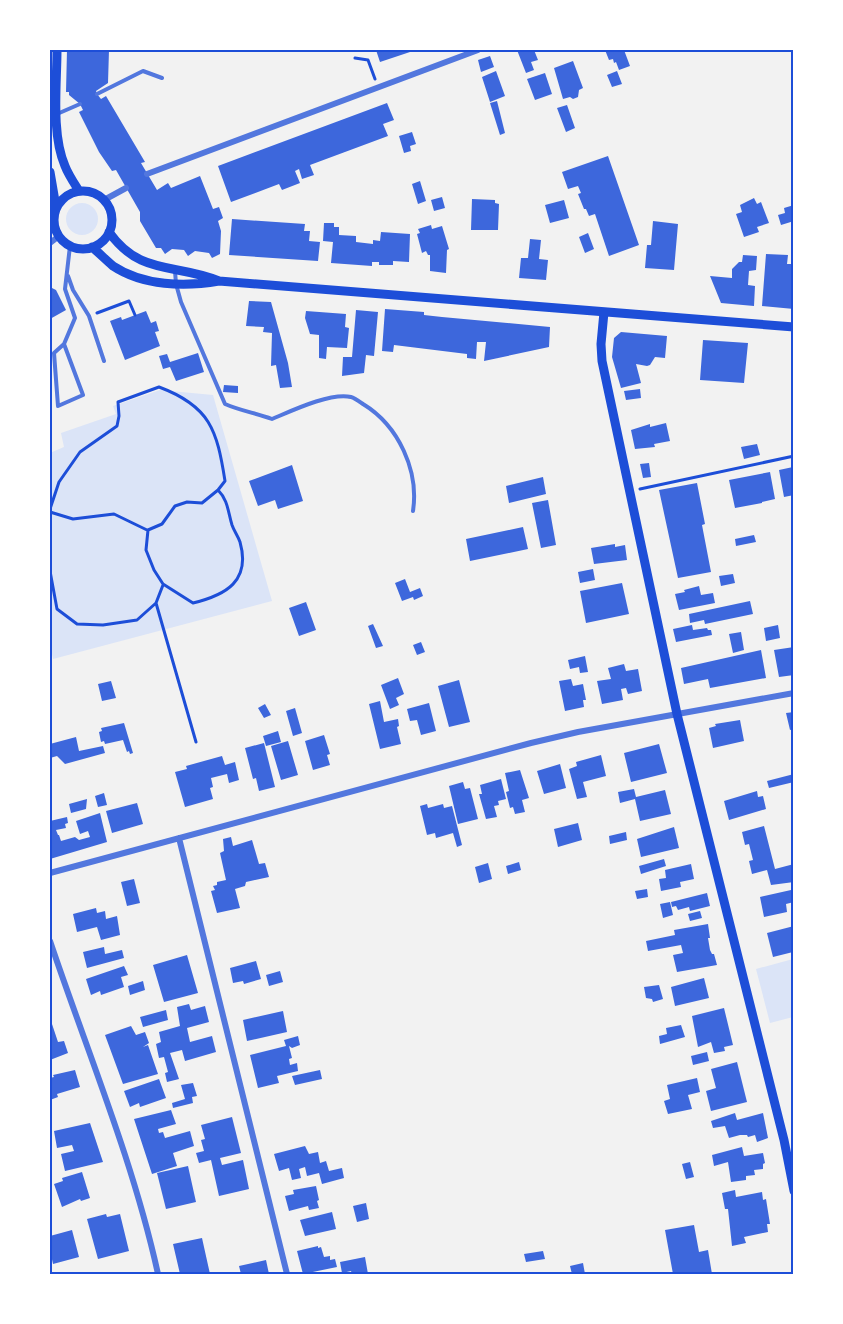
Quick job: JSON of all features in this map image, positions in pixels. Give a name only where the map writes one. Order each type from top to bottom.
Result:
[{"type":"main road","points":[[57,50],[53,114],[65,166],[79,190]]},
{"type":"main road","points":[[50,172],[56,207],[55,226],[59,236],[70,246],[92,247],[102,242],[109,232],[112,221],[110,209],[104,200],[88,191],[79,190],[69,194],[56,207]]},
{"type":"main road","points":[[109,232],[126,253],[137,259],[175,271],[202,274],[219,281]]},
{"type":"main road","points":[[92,247],[114,266],[134,276],[176,284],[219,281],[794,327]]},
{"type":"main road","points":[[604,312],[601,344],[603,361],[677,714],[784,1140],[794,1191]]},
{"type":"street","points":[[147,174],[478,50]]},
{"type":"street","points":[[104,200],[126,188]]},
{"type":"street","points":[[50,243],[59,236]]},
{"type":"street","points":[[50,873],[531,743],[794,693]]},
{"type":"street","points":[[179,838],[287,1275]]},
{"type":"street","points":[[50,940],[123,1149],[148,1227],[158,1275]]},
{"type":"lane","points":[[97,94],[143,71],[162,78]]},
{"type":"lane","points":[[53,114],[80,104]]},
{"type":"lane","points":[[64,344],[83,395],[58,406],[54,353],[64,344],[75,318],[65,289],[70,246]]},
{"type":"lane","points":[[175,271],[181,302],[225,404],[243,412],[258,413],[272,418],[320,399],[350,397],[373,410],[391,428],[400,444],[413,477],[415,495],[413,511]]},
{"type":"lane","points":[[67,275],[73,290],[89,316],[104,361]]},
{"type":"path","points":[[355,58],[368,60],[379,87]]},
{"type":"path","points":[[89,316],[129,301],[135,315]]},
{"type":"path","points":[[159,387],[180,395],[200,410],[212,428],[225,481],[218,490],[202,502],[187,502],[175,506],[162,524],[148,530],[114,514],[73,519],[50,510],[58,482],[80,452],[117,426],[118,402],[159,387]]},
{"type":"path","points":[[630,491],[794,456]]},
{"type":"path","points":[[148,530],[146,550],[163,585],[193,603],[212,598],[235,585],[243,568],[240,543],[232,525],[225,497],[218,490]]},
{"type":"path","points":[[50,571],[57,609],[76,624],[103,625],[137,620],[156,603],[163,585]]},
{"type":"path","points":[[156,603],[196,742]]},
{"type":"shaded area","points":[[82,203],[94,207],[98,219],[94,231],[82,235],[70,231],[66,219],[70,207]]},
{"type":"shaded area","points":[[160,390],[213,395],[272,601],[53,659],[50,644],[50,453],[64,447],[61,433],[116,414],[113,406]]},
{"type":"shaded area","points":[[793,959],[793,1017],[770,1023],[756,969]]},
{"type":"building","points":[[67,50],[109,50],[108,83],[96,91],[97,94],[101,99],[106,96],[145,162],[141,163],[157,190],[168,183],[171,188],[200,176],[213,209],[219,207],[223,218],[218,221],[221,231],[220,254],[212,258],[209,253],[195,251],[188,256],[184,250],[172,249],[165,254],[161,248],[156,248],[140,221],[140,212],[116,170],[112,171],[99,152],[79,112],[83,110],[80,104],[69,95],[69,92],[66,92]]},
{"type":"building","points":[[376,50],[416,50],[380,62]]},
{"type":"building","points":[[517,50],[534,50],[538,60],[531,62],[534,70],[526,73]]},
{"type":"building","points":[[605,50],[624,50],[630,66],[619,70],[613,59],[609,60]]},
{"type":"building","points":[[490,56],[494,67],[481,72],[478,60]]},
{"type":"building","points":[[573,61],[583,88],[579,90],[578,97],[563,99],[554,68]]},
{"type":"building","points":[[496,71],[505,96],[490,102],[482,77]]},
{"type":"building","points":[[617,71],[622,84],[612,87],[607,75]]},
{"type":"building","points":[[545,73],[552,94],[535,100],[527,79]]},
{"type":"building","points":[[497,101],[505,133],[500,135],[490,103]]},
{"type":"building","points":[[387,103],[394,120],[383,124],[388,136],[310,165],[314,175],[302,179],[299,169],[295,171],[300,183],[282,190],[279,184],[231,202],[218,166]]},
{"type":"building","points":[[567,105],[575,128],[566,132],[557,108]]},
{"type":"building","points":[[412,132],[416,144],[410,146],[411,151],[404,153],[399,136]]},
{"type":"building","points":[[608,156],[639,245],[609,256],[595,214],[589,216],[578,194],[581,193],[578,186],[568,189],[562,172]]},
{"type":"building","points":[[420,181],[426,201],[418,204],[412,184]]},
{"type":"building","points":[[442,197],[445,208],[434,211],[431,200]]},
{"type":"building","points":[[754,198],[757,204],[761,202],[769,223],[757,227],[759,232],[744,237],[736,214],[742,212],[740,205]]},
{"type":"building","points":[[472,199],[495,200],[495,203],[499,204],[498,230],[471,230]]},
{"type":"building","points":[[564,200],[569,218],[550,223],[545,205]]},
{"type":"building","points":[[794,205],[794,221],[781,225],[778,215],[785,213],[784,208]]},
{"type":"building","points":[[232,219],[305,224],[304,231],[310,231],[309,241],[320,242],[318,261],[229,255]]},
{"type":"building","points":[[653,221],[678,224],[674,270],[645,268],[647,245],[651,245]]},
{"type":"building","points":[[324,223],[334,223],[334,227],[339,227],[339,235],[356,236],[356,242],[373,244],[373,240],[380,241],[381,232],[410,234],[409,262],[393,261],[393,265],[379,265],[379,262],[372,262],[372,266],[331,263],[333,242],[323,241]]},
{"type":"building","points":[[431,225],[432,229],[442,226],[449,249],[447,250],[446,273],[430,271],[430,255],[426,251],[422,253],[417,234],[420,233],[418,229]]},
{"type":"building","points":[[588,233],[594,249],[585,253],[579,237]]},
{"type":"building","points":[[530,239],[541,240],[539,259],[548,260],[546,280],[519,278],[521,258],[528,258]]},
{"type":"building","points":[[766,254],[788,255],[787,264],[794,264],[794,309],[762,306]]},
{"type":"building","points":[[743,255],[757,256],[756,270],[749,271],[748,285],[755,286],[754,306],[721,303],[710,276],[732,278],[732,269],[742,262]]},
{"type":"building","points":[[50,287],[56,290],[66,310],[50,319]]},
{"type":"building","points":[[249,301],[271,302],[288,363],[292,387],[280,388],[276,365],[271,366],[272,333],[263,332],[264,327],[246,326]]},
{"type":"building","points":[[385,309],[550,327],[549,347],[484,361],[486,342],[477,342],[476,359],[467,358],[467,354],[394,345],[393,352],[382,351]]},
{"type":"building","points":[[356,310],[378,312],[374,356],[366,355],[364,373],[342,376],[343,357],[352,357]]},
{"type":"building","points":[[146,311],[151,323],[156,321],[159,331],[155,332],[160,346],[125,360],[110,321],[121,317],[122,320]]},
{"type":"building","points":[[306,311],[346,314],[345,327],[349,328],[347,348],[327,347],[326,359],[319,358],[319,335],[310,334],[305,318]]},
{"type":"building","points":[[621,332],[667,336],[665,358],[655,357],[647,366],[636,364],[641,383],[621,388],[612,357],[614,338]]},
{"type":"building","points":[[703,340],[748,343],[744,383],[700,380]]},
{"type":"building","points":[[198,353],[204,372],[176,381],[170,367],[163,369],[159,356],[167,354],[170,362]]},
{"type":"building","points":[[224,385],[238,386],[238,393],[223,392]]},
{"type":"building","points":[[640,389],[641,398],[626,400],[624,391]]},
{"type":"building","points":[[666,423],[670,441],[654,444],[655,447],[635,449],[631,430],[650,424],[650,427]]},
{"type":"building","points":[[757,444],[760,455],[744,459],[741,447]]},
{"type":"building","points":[[649,463],[651,477],[643,478],[640,464]]},
{"type":"building","points":[[292,465],[303,501],[278,509],[275,500],[258,506],[249,481]]},
{"type":"building","points":[[793,467],[794,495],[784,497],[779,470]]},
{"type":"building","points":[[770,472],[775,499],[735,508],[729,480]]},
{"type":"building","points":[[543,477],[546,494],[509,503],[506,486]]},
{"type":"building","points":[[697,483],[711,572],[678,578],[659,490]]},
{"type":"building","points":[[548,500],[556,545],[541,548],[532,503]]},
{"type":"building","points":[[523,527],[528,549],[470,561],[466,539]]},
{"type":"building","points":[[754,535],[756,542],[736,546],[735,539]]},
{"type":"building","points":[[615,544],[615,547],[625,545],[627,560],[594,564],[591,548]]},
{"type":"building","points":[[593,569],[595,580],[580,583],[578,572]]},
{"type":"building","points":[[733,574],[735,583],[721,586],[719,576]]},
{"type":"building","points":[[405,579],[410,592],[420,588],[423,596],[414,600],[413,597],[402,601],[395,583]]},
{"type":"building","points":[[622,583],[629,614],[586,623],[580,591]]},
{"type":"building","points":[[699,586],[701,595],[713,593],[715,603],[679,610],[675,594]]},
{"type":"building","points":[[750,601],[753,614],[705,624],[704,620],[690,623],[689,614]]},
{"type":"building","points":[[306,602],[316,630],[299,636],[289,608]]},
{"type":"building","points":[[373,624],[383,646],[376,648],[368,626]]},
{"type":"building","points":[[692,625],[693,630],[707,628],[711,630],[712,635],[676,642],[673,629]]},
{"type":"building","points":[[778,625],[780,638],[766,641],[764,628]]},
{"type":"building","points":[[741,632],[744,650],[733,653],[729,634]]},
{"type":"building","points":[[421,642],[425,652],[417,655],[413,645]]},
{"type":"building","points":[[794,647],[794,675],[779,677],[774,650]]},
{"type":"building","points":[[761,650],[766,678],[710,688],[708,679],[684,684],[681,668]]},
{"type":"building","points":[[585,656],[588,672],[580,673],[579,667],[570,669],[568,660]]},
{"type":"building","points":[[624,664],[626,671],[638,669],[642,691],[628,694],[626,688],[621,689],[623,700],[602,704],[597,681],[611,679],[608,668]]},
{"type":"building","points":[[398,678],[404,694],[396,698],[399,705],[390,709],[381,685]]},
{"type":"building","points":[[571,679],[573,686],[583,684],[586,700],[583,700],[584,707],[565,711],[559,681]]},
{"type":"building","points":[[459,680],[470,722],[449,727],[438,686]]},
{"type":"building","points":[[111,681],[116,698],[102,701],[98,684]]},
{"type":"building","points":[[380,701],[384,722],[398,719],[399,726],[397,727],[401,744],[380,749],[369,704]]},
{"type":"building","points":[[429,703],[436,731],[421,735],[417,720],[410,721],[407,709]]},
{"type":"building","points":[[265,704],[271,715],[264,718],[258,708]]},
{"type":"building","points":[[295,708],[302,733],[293,736],[286,711]]},
{"type":"building","points":[[794,712],[794,729],[790,730],[786,713]]},
{"type":"building","points":[[740,720],[744,741],[713,748],[709,728],[716,726],[715,724]]},
{"type":"building","points":[[124,723],[133,753],[130,754],[123,740],[105,744],[104,741],[101,742],[99,732],[102,731],[101,728]]},
{"type":"building","points":[[278,731],[281,742],[266,746],[263,736]]},
{"type":"building","points":[[324,735],[330,754],[327,755],[330,765],[313,770],[305,741]]},
{"type":"building","points":[[76,737],[79,751],[103,746],[105,753],[65,764],[57,756],[50,758],[50,744]]},
{"type":"building","points":[[288,741],[298,775],[281,780],[271,746]]},
{"type":"building","points":[[264,743],[275,787],[259,791],[256,778],[253,779],[245,748]]},
{"type":"building","points":[[659,744],[667,773],[631,782],[624,753]]},
{"type":"building","points":[[601,755],[606,776],[583,782],[587,797],[577,799],[569,769],[577,766],[576,762]]},
{"type":"building","points":[[222,756],[225,765],[235,762],[239,780],[229,783],[227,774],[211,778],[213,787],[210,788],[213,799],[185,807],[175,772],[187,769],[186,766]]},
{"type":"building","points":[[560,764],[566,788],[544,794],[537,771]]},
{"type":"building","points":[[520,770],[529,798],[522,800],[525,812],[515,814],[513,807],[510,808],[506,792],[509,791],[505,773]]},
{"type":"building","points":[[794,774],[794,782],[769,788],[767,781]]},
{"type":"building","points":[[501,779],[506,799],[498,801],[499,805],[494,806],[497,817],[486,819],[479,794],[482,794],[480,785]]},
{"type":"building","points":[[463,782],[465,789],[470,788],[478,819],[458,824],[449,786]]},
{"type":"building","points":[[634,789],[636,797],[665,790],[671,814],[640,821],[635,799],[620,803],[618,792]]},
{"type":"building","points":[[757,791],[758,797],[763,796],[766,809],[729,820],[724,801]]},
{"type":"building","points":[[104,793],[107,805],[98,807],[95,796]]},
{"type":"building","points":[[87,799],[86,809],[71,813],[69,804]]},
{"type":"building","points":[[137,803],[143,824],[112,833],[106,811]]},
{"type":"building","points":[[427,804],[428,808],[443,804],[444,808],[452,806],[462,845],[457,847],[453,833],[436,838],[435,833],[427,835],[420,806]]},
{"type":"building","points":[[100,813],[107,842],[50,859],[50,821],[67,817],[66,828],[56,830],[61,841],[75,837],[79,840],[90,837],[88,831],[80,834],[76,821]]},
{"type":"building","points":[[578,823],[582,840],[558,847],[554,829]]},
{"type":"building","points":[[764,826],[775,869],[794,864],[794,882],[771,885],[767,870],[752,874],[749,861],[753,860],[749,844],[745,845],[742,832]]},
{"type":"building","points":[[674,827],[679,848],[641,857],[637,839]]},
{"type":"building","points":[[626,832],[627,840],[610,844],[609,836]]},
{"type":"building","points":[[231,837],[233,846],[252,840],[259,864],[265,863],[269,877],[246,882],[245,886],[235,889],[240,908],[217,913],[211,891],[215,890],[213,886],[217,885],[217,882],[226,880],[220,853],[224,851],[223,839]]},
{"type":"building","points":[[664,859],[666,866],[641,874],[639,866]]},
{"type":"building","points":[[519,862],[521,870],[508,874],[506,866]]},
{"type":"building","points":[[488,863],[492,879],[479,883],[475,867]]},
{"type":"building","points":[[691,864],[694,879],[680,882],[681,887],[661,891],[659,879],[666,878],[665,870]]},
{"type":"building","points":[[134,879],[140,903],[127,906],[121,882]]},
{"type":"building","points":[[647,889],[648,897],[637,899],[635,891]]},
{"type":"building","points":[[791,890],[794,902],[786,904],[787,912],[764,917],[760,897]]},
{"type":"building","points":[[707,893],[710,906],[690,911],[689,907],[678,910],[676,906],[672,907],[671,902]]},
{"type":"building","points":[[670,902],[673,915],[663,918],[660,904]]},
{"type":"building","points":[[96,908],[97,913],[105,911],[106,919],[117,916],[120,935],[101,940],[97,927],[77,932],[73,914]]},
{"type":"building","points":[[700,911],[702,918],[690,921],[688,914]]},
{"type":"building","points":[[708,924],[710,950],[714,954],[717,965],[677,972],[673,955],[683,953],[681,945],[648,951],[646,941],[675,935],[674,930]]},
{"type":"building","points":[[794,926],[794,942],[791,943],[793,952],[773,957],[767,933]]},
{"type":"building","points":[[104,947],[105,954],[122,950],[124,958],[87,968],[83,952]]},
{"type":"building","points":[[187,955],[198,993],[164,1002],[153,965]]},
{"type":"building","points":[[256,961],[261,979],[244,984],[243,981],[233,983],[230,968]]},
{"type":"building","points":[[124,966],[128,975],[121,977],[124,987],[101,995],[100,991],[91,995],[86,979]]},
{"type":"building","points":[[280,971],[283,982],[269,986],[266,975]]},
{"type":"building","points":[[704,978],[709,998],[675,1006],[671,987]]},
{"type":"building","points":[[143,981],[145,990],[130,995],[128,986]]},
{"type":"building","points":[[659,985],[663,999],[653,1002],[652,999],[646,998],[644,987]]},
{"type":"building","points":[[189,1004],[191,1010],[205,1006],[209,1022],[187,1028],[190,1042],[212,1036],[216,1052],[185,1061],[182,1050],[170,1053],[179,1079],[167,1082],[165,1073],[168,1072],[164,1057],[159,1058],[156,1044],[161,1042],[159,1032],[180,1026],[177,1007]]},
{"type":"building","points":[[724,1008],[733,1045],[724,1047],[725,1051],[714,1053],[711,1042],[698,1047],[692,1016]]},
{"type":"building","points":[[166,1010],[168,1020],[143,1027],[140,1017]]},
{"type":"building","points":[[283,1011],[287,1032],[247,1041],[243,1020]]},
{"type":"building","points":[[50,1018],[58,1042],[64,1041],[68,1053],[50,1060]]},
{"type":"building","points":[[681,1025],[685,1037],[660,1044],[659,1036],[667,1034],[666,1028]]},
{"type":"building","points":[[131,1026],[136,1035],[145,1032],[149,1043],[143,1047],[148,1045],[158,1074],[123,1084],[105,1035]]},
{"type":"building","points":[[298,1036],[300,1045],[292,1048],[289,1046],[292,1058],[289,1059],[290,1065],[297,1063],[298,1071],[277,1076],[279,1083],[258,1088],[250,1055],[286,1046],[284,1040]]},
{"type":"building","points":[[707,1052],[709,1061],[693,1065],[691,1056]]},
{"type":"building","points":[[737,1062],[747,1102],[711,1111],[706,1091],[716,1088],[711,1069]]},
{"type":"building","points":[[75,1070],[80,1087],[57,1094],[58,1097],[50,1100],[50,1078],[54,1077],[53,1075]]},
{"type":"building","points":[[320,1070],[322,1079],[295,1085],[292,1076]]},
{"type":"building","points":[[697,1078],[700,1092],[688,1095],[692,1109],[668,1114],[664,1101],[670,1099],[667,1085]]},
{"type":"building","points":[[159,1079],[166,1098],[140,1107],[139,1103],[130,1107],[124,1091]]},
{"type":"building","points":[[193,1083],[197,1096],[192,1097],[193,1103],[173,1108],[172,1103],[185,1099],[181,1085]]},
{"type":"building","points":[[171,1110],[176,1124],[158,1129],[159,1133],[163,1132],[165,1138],[190,1131],[194,1146],[173,1153],[177,1166],[152,1174],[134,1119]]},
{"type":"building","points":[[735,1113],[737,1120],[763,1113],[768,1138],[757,1142],[755,1135],[729,1138],[725,1126],[713,1128],[711,1121]]},
{"type":"building","points":[[232,1117],[241,1153],[220,1158],[222,1165],[243,1160],[249,1189],[219,1196],[211,1160],[199,1163],[196,1153],[204,1151],[201,1140],[205,1139],[201,1125]]},
{"type":"building","points":[[90,1123],[103,1162],[65,1171],[61,1154],[74,1151],[72,1145],[57,1148],[54,1131]]},
{"type":"building","points":[[305,1146],[309,1154],[318,1152],[320,1163],[326,1161],[329,1171],[342,1168],[344,1178],[322,1184],[319,1173],[307,1176],[305,1167],[299,1169],[301,1178],[292,1180],[289,1168],[279,1171],[274,1154]]},
{"type":"building","points":[[742,1147],[744,1156],[763,1153],[765,1163],[763,1169],[754,1170],[755,1175],[746,1176],[746,1180],[731,1182],[728,1162],[714,1166],[712,1155]]},
{"type":"building","points":[[690,1162],[694,1177],[686,1179],[682,1164]]},
{"type":"building","points":[[188,1166],[196,1202],[166,1209],[157,1173]]},
{"type":"building","points":[[82,1172],[90,1198],[81,1201],[80,1199],[62,1207],[54,1184],[63,1181],[62,1178]]},
{"type":"building","points":[[316,1186],[319,1208],[309,1210],[308,1206],[289,1211],[285,1196],[294,1194],[293,1190]]},
{"type":"building","points":[[735,1190],[736,1197],[762,1192],[763,1200],[766,1199],[770,1224],[767,1224],[768,1232],[744,1237],[746,1243],[732,1246],[728,1209],[725,1209],[722,1193]]},
{"type":"building","points":[[366,1203],[369,1219],[357,1222],[353,1206]]},
{"type":"building","points":[[332,1212],[336,1229],[305,1236],[300,1220]]},
{"type":"building","points":[[106,1214],[107,1217],[120,1214],[129,1251],[98,1259],[87,1219]]},
{"type":"building","points":[[694,1225],[699,1252],[708,1250],[712,1274],[673,1274],[665,1230]]},
{"type":"building","points":[[72,1230],[79,1257],[53,1264],[50,1236]]},
{"type":"building","points":[[202,1238],[210,1274],[180,1274],[173,1244]]},
{"type":"building","points":[[318,1246],[318,1248],[321,1247],[324,1257],[330,1256],[330,1260],[335,1259],[337,1267],[303,1274],[297,1251]]},
{"type":"building","points":[[543,1251],[545,1259],[526,1262],[524,1254]]},
{"type":"building","points":[[365,1257],[368,1274],[352,1274],[351,1271],[342,1273],[340,1262]]},
{"type":"building","points":[[266,1260],[269,1274],[241,1274],[239,1266]]},
{"type":"building","points":[[583,1263],[585,1274],[572,1274],[570,1266]]}]
